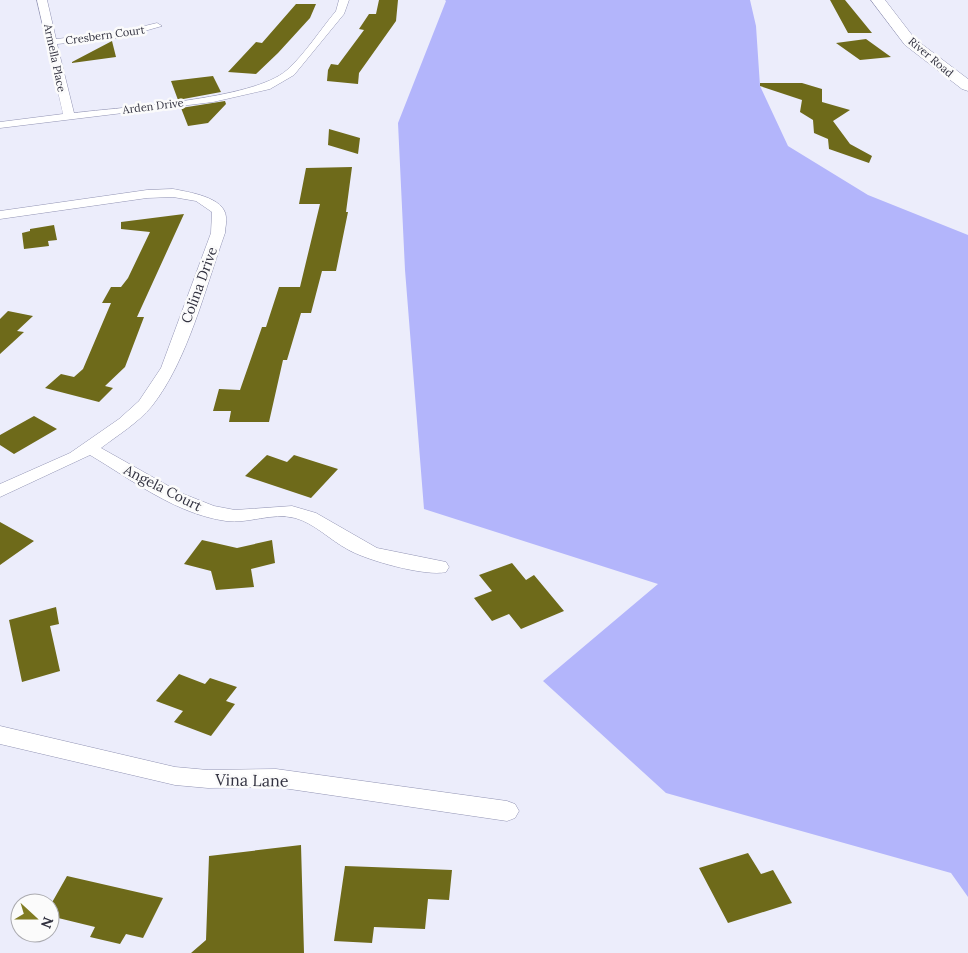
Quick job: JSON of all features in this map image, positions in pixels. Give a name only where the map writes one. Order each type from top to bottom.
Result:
[{"type":"main road","name":"River Road","points":[[878,0],[910,42],[968,86]]},
{"type":"street","name":"Armella Place","points":[[42,0],[69,117]]},
{"type":"street","name":"Arden Drive","points":[[0,125],[251,92],[277,82],[290,73],[341,12],[344,0]]},
{"type":"street","name":"Cresbern Court","points":[[52,42],[120,35],[157,26]]},
{"type":"street","name":"Colina Drive","points":[[0,215],[160,193],[200,198],[218,210],[220,216],[218,233],[166,375],[145,404],[125,423],[68,461],[0,491]]},
{"type":"street","name":"Angela Court","points":[[89,448],[184,500],[212,512],[228,515],[270,511],[301,514],[362,550],[386,558],[439,567]]},
{"type":"street","name":"Vina Lane","points":[[0,735],[174,776],[208,779],[276,778],[425,801],[507,811]]},
{"type":"shaded area","points":[[445,0],[750,0],[756,26],[760,86],[788,146],[868,195],[968,235],[968,897],[951,873],[666,793],[543,681],[658,584],[424,509],[405,270],[398,123]]},
{"type":"building","points":[[379,0],[398,0],[396,21],[359,73],[358,84],[327,81],[328,70],[331,64],[338,65],[364,30],[359,29],[369,14],[376,14]]},
{"type":"building","points":[[830,0],[845,0],[872,33],[848,33]]},
{"type":"building","points":[[296,4],[316,4],[310,18],[278,53],[256,74],[228,72],[256,42],[262,43]]},
{"type":"building","points":[[866,39],[891,57],[860,60],[836,43]]},
{"type":"building","points":[[112,41],[116,57],[72,63],[72,62]]},
{"type":"building","points":[[213,76],[221,92],[178,100],[171,81]]},
{"type":"building","points":[[760,83],[802,83],[822,89],[822,102],[850,110],[833,121],[850,144],[872,156],[869,163],[829,149],[828,139],[814,133],[813,120],[800,112],[802,100],[760,86]]},
{"type":"building","points":[[225,101],[226,104],[208,123],[188,126],[181,108]]},
{"type":"building","points":[[329,129],[360,138],[358,154],[328,145]]},
{"type":"building","points":[[352,167],[346,212],[348,212],[336,271],[322,271],[311,313],[301,313],[287,360],[283,360],[269,422],[229,422],[231,411],[213,411],[219,389],[240,390],[262,327],[266,327],[279,287],[300,287],[320,204],[299,204],[306,168]]},
{"type":"building","points":[[184,214],[137,317],[144,317],[125,367],[105,386],[113,388],[99,402],[45,388],[61,374],[74,377],[83,369],[111,303],[102,303],[111,287],[121,287],[128,278],[150,232],[121,229],[121,222]]},
{"type":"building","points":[[54,225],[57,240],[48,241],[49,246],[24,249],[22,233],[30,231],[30,229]]},
{"type":"building","points":[[8,311],[33,316],[17,331],[24,332],[0,354],[0,319]]},
{"type":"building","points":[[34,416],[57,429],[14,454],[0,445],[0,435]]},
{"type":"building","points":[[267,455],[287,462],[294,455],[338,469],[311,498],[245,476]]},
{"type":"building","points":[[0,522],[34,541],[0,565]]},
{"type":"building","points":[[202,540],[237,548],[272,540],[275,563],[251,569],[254,587],[216,590],[211,571],[184,564]]},
{"type":"building","points":[[512,563],[526,580],[534,575],[564,611],[521,629],[509,614],[492,621],[474,598],[492,591],[479,575]]},
{"type":"building","points":[[56,607],[59,624],[50,626],[60,671],[22,682],[9,620]]},
{"type":"building","points":[[179,674],[205,684],[210,678],[237,687],[226,701],[235,704],[211,736],[174,722],[183,711],[156,701]]},
{"type":"building","points":[[301,845],[304,953],[191,953],[206,940],[209,856]]},
{"type":"building","points":[[748,853],[761,874],[773,870],[792,903],[728,923],[699,868]]},
{"type":"building","points":[[345,866],[452,870],[449,900],[428,899],[425,929],[374,927],[372,943],[334,941]]},
{"type":"building","points":[[67,876],[163,898],[143,938],[126,934],[120,944],[90,937],[95,927],[60,918],[60,893],[57,893]]}]
